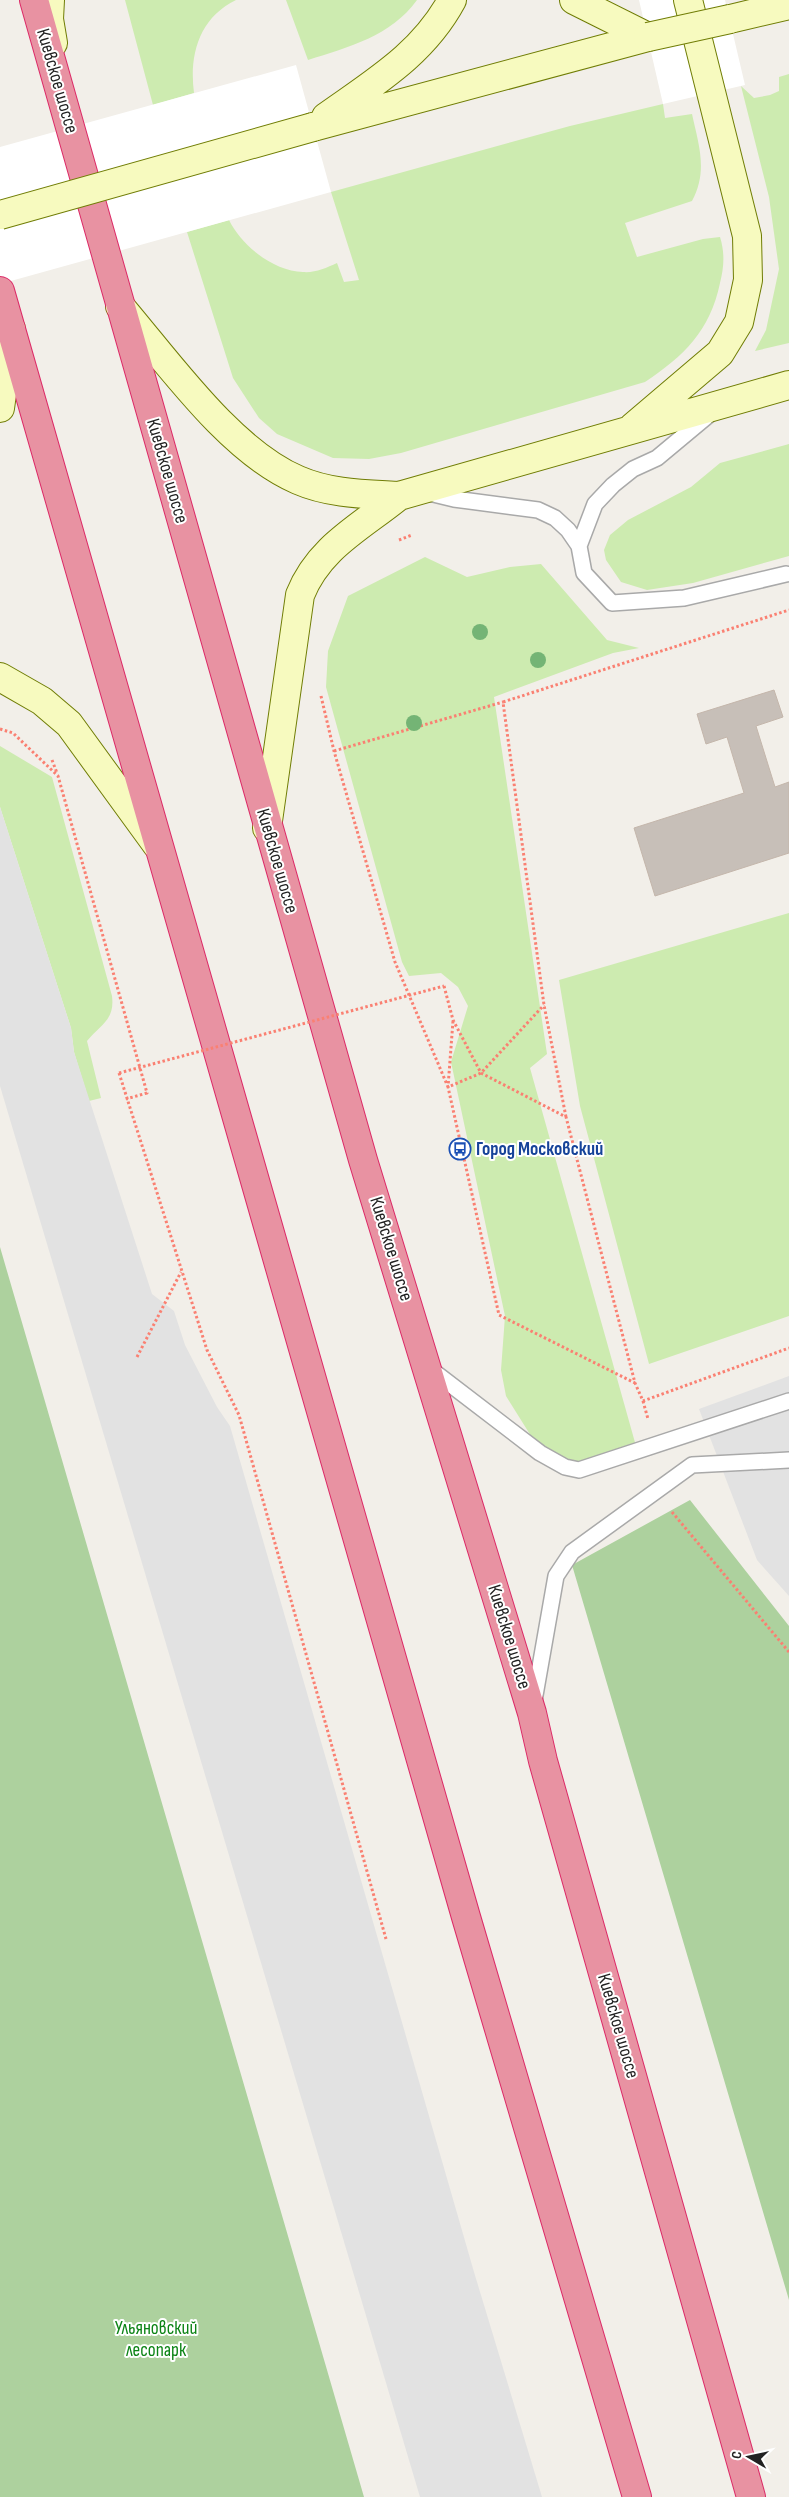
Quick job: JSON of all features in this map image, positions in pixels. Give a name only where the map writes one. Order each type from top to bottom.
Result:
[{"type":"highway","name":"Киевское шоссе","points":[[34,0],[267,828],[363,1160],[428,1367],[532,1713],[543,1761],[751,2497]]},
{"type":"highway","points":[[0,291],[466,1917],[637,2497]]},
{"type":"main road","points":[[50,0],[49,19],[59,89]]},
{"type":"main road","points":[[313,127],[420,47],[442,19],[452,0]]},
{"type":"main road","points":[[574,0],[648,37]]},
{"type":"main road","points":[[629,432],[665,398],[720,353],[739,322],[748,280],[747,236],[688,0]]},
{"type":"main road","points":[[0,215],[313,127],[648,37],[789,5]]},
{"type":"main road","points":[[741,17],[789,17]]},
{"type":"main road","points":[[120,306],[210,412],[265,462],[300,481],[340,492],[409,493],[789,386]]},
{"type":"main road","points":[[0,408],[11,329]]},
{"type":"main road","points":[[267,828],[300,595],[307,578],[327,550],[409,493]]},
{"type":"main road","points":[[0,677],[34,696],[69,724],[160,848]]},
{"type":"lane","points":[[579,546],[596,504],[613,485],[633,468],[657,458],[722,404]]},
{"type":"lane","points":[[409,493],[538,510],[555,518],[568,530],[579,546],[584,573],[612,603],[684,598],[786,574]]},
{"type":"lane","points":[[428,1367],[540,1453],[566,1468],[579,1470],[789,1401]]},
{"type":"lane","points":[[532,1713],[556,1576],[572,1552],[692,1464],[789,1460]]},
{"type":"path","points":[[397,540],[412,536]]},
{"type":"path","points":[[334,751],[503,702],[789,610]]},
{"type":"path","points":[[320,691],[334,751],[395,962],[448,1087],[499,1315],[635,1383]]},
{"type":"path","points":[[503,702],[544,1005],[566,1117],[635,1383],[643,1401],[654,1445]]},
{"type":"path","points":[[0,729],[13,733],[58,776],[147,1093],[126,1099]]},
{"type":"path","points":[[386,1939],[239,1415],[207,1350],[119,1073],[444,986],[453,1020],[481,1073],[566,1117]]},
{"type":"path","points":[[448,1087],[481,1073],[544,1005]]},
{"type":"path","points":[[448,1087],[453,1020]]},
{"type":"path","points":[[137,1357],[181,1271]]},
{"type":"path","points":[[643,1401],[789,1348]]},
{"type":"path","points":[[664,1484],[671,1511],[789,1652]]},
{"type":"green space","points":[[125,0],[236,0],[213,17],[199,39],[193,65],[194,93],[153,105]]},
{"type":"green space","points":[[286,0],[417,0],[395,23],[368,39],[308,60]]},
{"type":"green space","points":[[789,74],[789,343],[755,351],[766,330],[779,269],[769,197],[741,86],[754,98],[770,95],[779,91],[779,77]]},
{"type":"green space","points":[[663,104],[665,118],[692,114],[701,158],[700,179],[692,201],[625,223],[637,257],[703,239],[720,237],[723,249],[721,277],[716,300],[710,315],[693,341],[672,362],[645,382],[401,453],[369,459],[333,458],[277,434],[259,418],[233,378],[187,232],[229,220],[250,248],[270,262],[292,271],[307,272],[320,270],[337,263],[344,282],[359,280],[331,192],[570,126]]},
{"type":"green space","points":[[789,444],[789,556],[693,583],[647,590],[621,582],[606,560],[604,550],[610,535],[628,520],[691,487],[720,463]]},
{"type":"green space","points":[[425,557],[467,577],[510,567],[541,564],[607,640],[639,648],[613,653],[494,697],[547,1054],[530,1068],[636,1446],[585,1462],[569,1461],[548,1451],[531,1436],[506,1396],[501,1370],[505,1316],[451,1062],[468,1006],[458,987],[441,973],[409,976],[402,962],[326,687],[328,651],[348,596]]},
{"type":"green space","points":[[0,746],[52,777],[112,996],[109,1016],[87,1041],[101,1098],[89,1101],[74,1052],[71,1028],[0,807]]},
{"type":"green space","points":[[789,913],[789,1316],[649,1364],[580,1106],[559,980]]},
{"type":"green space","name":"Ульяновский лесопарк","points":[[0,1247],[364,2497],[0,2497]]},
{"type":"green space","points":[[690,1500],[789,1626],[789,2300],[572,1565]]},
{"type":"shaded area","points":[[0,807],[71,1028],[74,1052],[152,1294],[174,1311],[185,1345],[217,1407],[230,1426],[474,2272],[542,2497],[420,2497],[0,1086]]},
{"type":"shaded area","points":[[789,1376],[789,1596],[757,1560],[699,1409]]},
{"type":"pier","points":[[639,0],[725,0],[745,85],[663,104]]},
{"type":"pier","points":[[296,65],[331,192],[0,284],[0,147]]},
{"type":"building","points":[[774,690],[783,717],[756,726],[775,787],[789,782],[789,853],[655,896],[634,828],[744,793],[727,737],[706,744],[697,714]]},
{"type":"place","name":"Город Московский","points":[[460,1149]]}]
